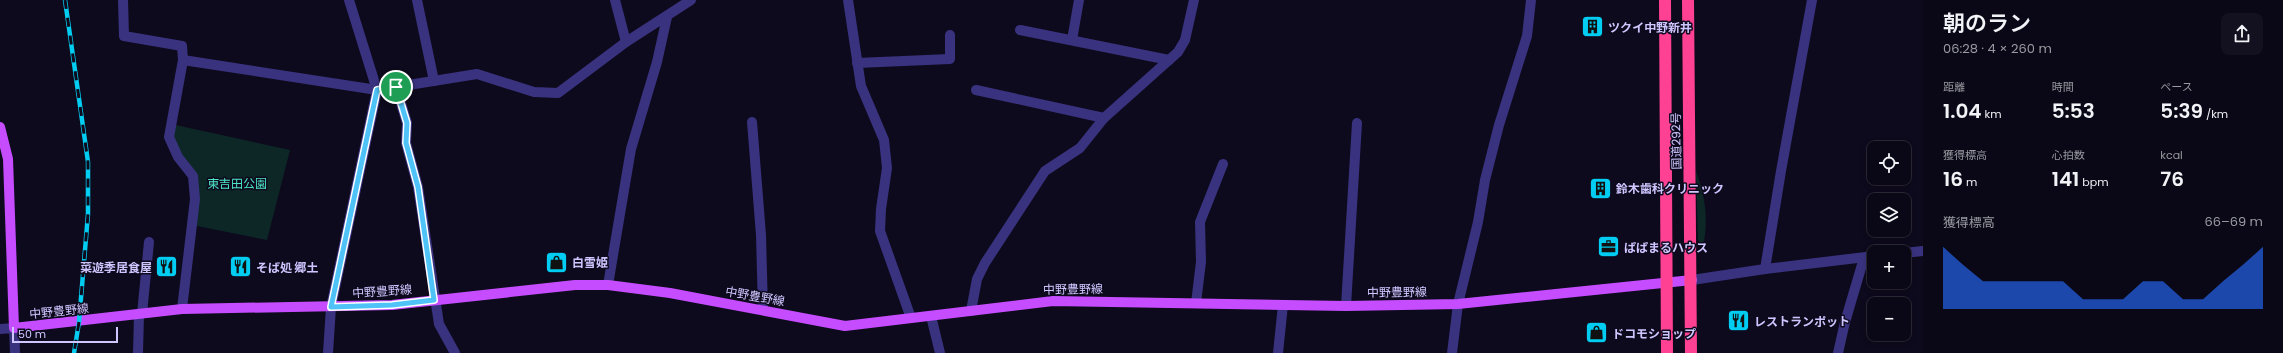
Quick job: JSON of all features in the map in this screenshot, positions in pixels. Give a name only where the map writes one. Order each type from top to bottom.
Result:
[{"type":"highway","name":"国道292号","points":[[1665,0],[1668,284],[1667,353]]},
{"type":"highway","name":"国道292号","points":[[1688,0],[1692,280],[1691,353]]},
{"type":"main road","name":"中野豊野線","points":[[0,127],[8,159],[14,328],[182,310],[392,305],[575,285],[608,285],[670,293],[845,326],[1053,301],[1346,306],[1458,304],[1668,284],[1692,280]]},
{"type":"street","points":[[123,0],[124,36],[182,46],[183,60],[169,137],[178,157],[193,176],[195,198],[182,310]]},
{"type":"street","points":[[328,353],[331,307],[377,90],[349,0]]},
{"type":"street","points":[[417,0],[434,81]]},
{"type":"street","points":[[615,0],[626,42]]},
{"type":"street","points":[[183,60],[377,90],[478,74],[534,92],[558,93],[626,42],[667,17],[691,0]]},
{"type":"street","points":[[848,0],[861,86],[884,140],[887,168],[881,209],[880,231],[911,318]]},
{"type":"street","points":[[1072,40],[1080,0]]},
{"type":"street","points":[[970,311],[977,279],[985,263],[1045,171],[1080,148],[1104,118],[1178,52],[1185,40],[1194,0]]},
{"type":"street","points":[[1452,353],[1458,304],[1478,222],[1484,180],[1499,125],[1527,36],[1531,0]]},
{"type":"street","points":[[1765,269],[1812,0]]},
{"type":"street","points":[[608,285],[631,149],[657,62],[667,17]]},
{"type":"street","points":[[1020,30],[1169,60]]},
{"type":"street","points":[[857,63],[950,59],[950,35]]},
{"type":"street","points":[[396,87],[407,123],[406,143],[418,187],[434,300],[439,324],[455,353]]},
{"type":"street","points":[[976,90],[1104,118]]},
{"type":"street","points":[[752,122],[761,235],[763,310]]},
{"type":"street","points":[[1346,306],[1357,123]]},
{"type":"street","points":[[1196,303],[1201,262],[1200,222],[1223,164]]},
{"type":"street","points":[[138,353],[140,315],[149,242]]},
{"type":"street","points":[[1911,252],[1923,250]]},
{"type":"street","points":[[1692,280],[1765,269],[1867,257]]},
{"type":"street","points":[[1838,353],[1845,322],[1867,262]]},
{"type":"street","points":[[1278,353],[1283,305]]},
{"type":"street","points":[[931,316],[940,353]]},
{"type":"street","points":[[0,329],[14,328],[14,353]]},
{"type":"green space","name":"東吉田公園","points":[[171,124],[290,150],[267,240],[192,225],[193,176],[178,157]]},
{"type":"green space","points":[[1696,171],[1704,199],[1706,217],[1703,246],[1698,240]]},
{"type":"railway","points":[[65,0],[88,162],[88,214],[79,322],[74,353]]},
{"type":"place","name":"ツクイ中野新井","points":[[1593,27]]},
{"type":"place","name":"鈴木歯科クリニック","points":[[1601,188]]},
{"type":"place","name":"ぱぱまるハウス","points":[[1608,247]]},
{"type":"place","name":"白雪姫","points":[[556,262]]},
{"type":"place","name":"菜遊季居食屋","points":[[167,267]]},
{"type":"place","name":"そば処 郷土","points":[[240,267]]},
{"type":"place","name":"レストランポット","points":[[1739,321]]},
{"type":"place","name":"ドコモショップ","points":[[1596,333]]},
{"type":"route","points":[[396,87],[407,123],[406,143],[418,187],[434,300],[392,305],[331,307],[377,90],[396,87]]}]
